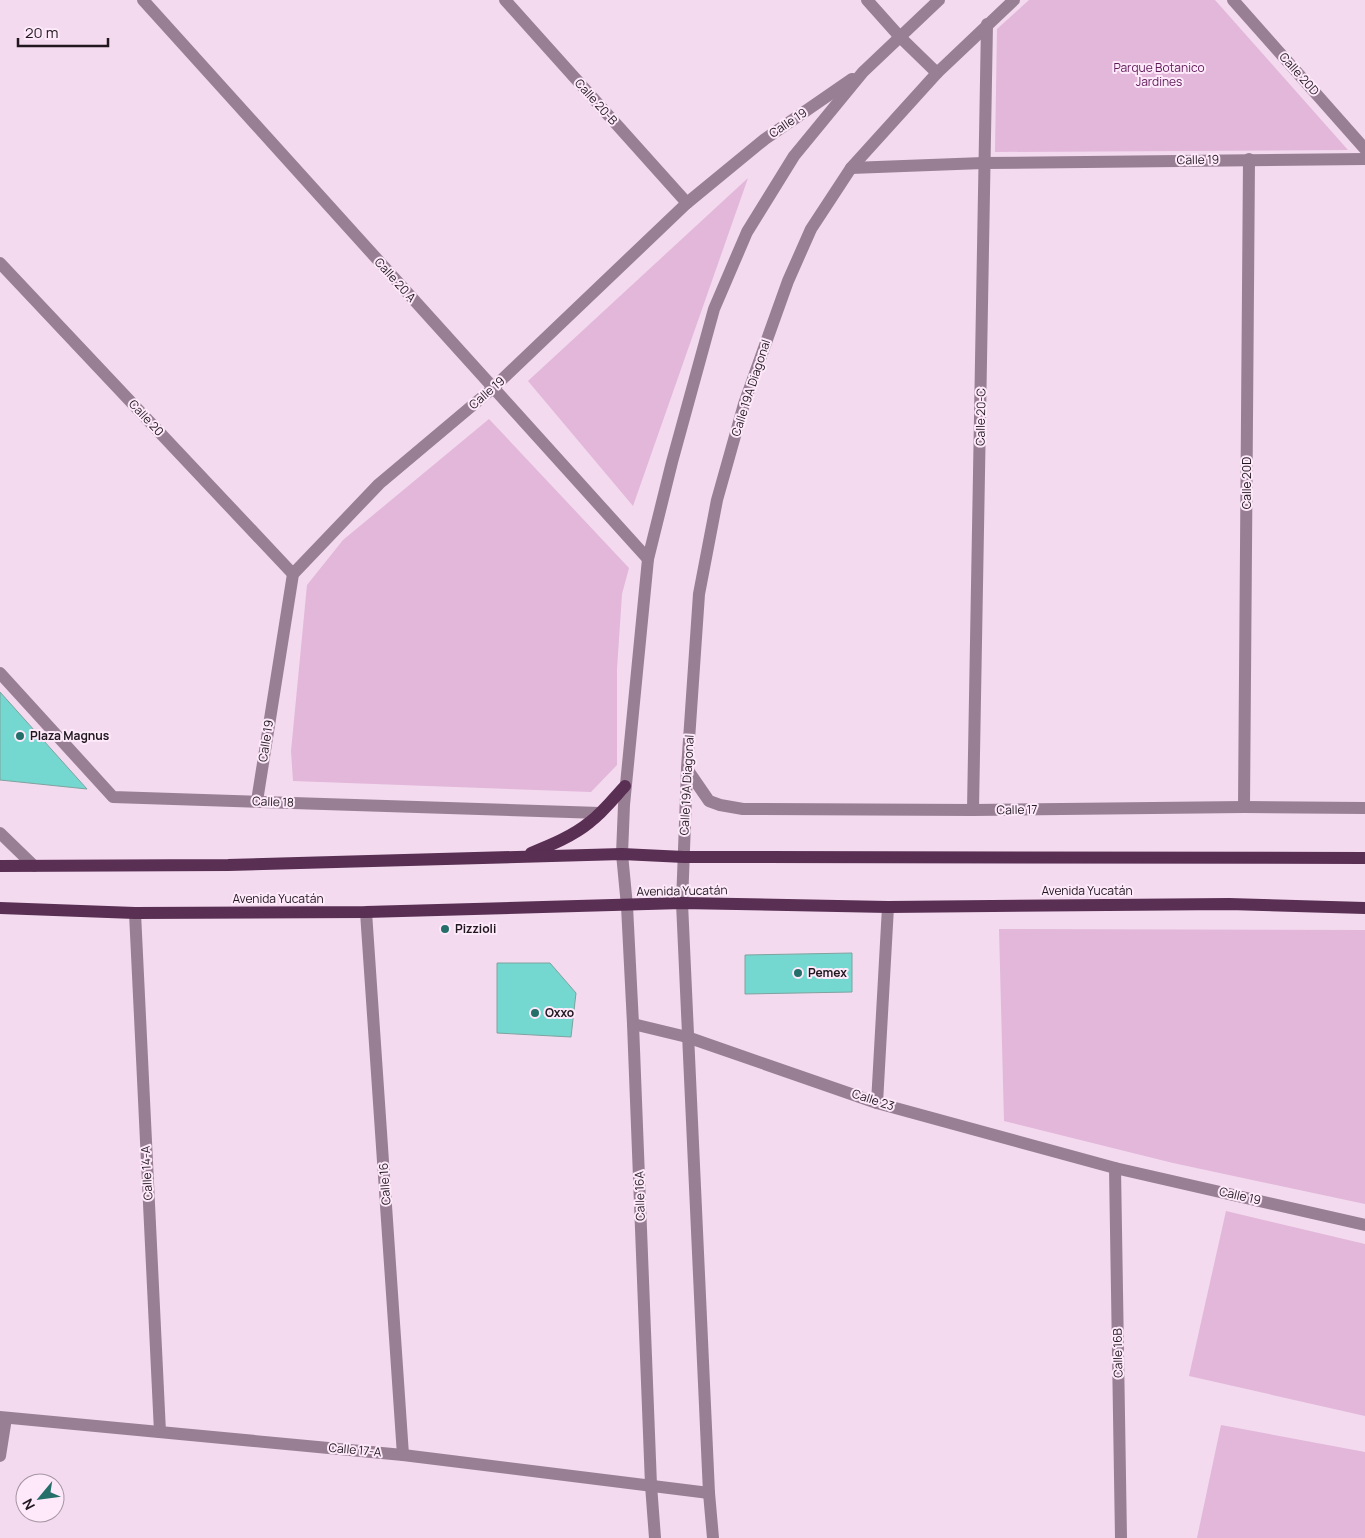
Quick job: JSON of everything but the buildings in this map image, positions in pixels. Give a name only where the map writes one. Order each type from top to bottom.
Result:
[{"type":"main road","points":[[520,857],[551,845],[579,831],[600,814],[625,786]]},
{"type":"main road","points":[[0,866],[228,866],[622,854],[684,857],[1365,858]]},
{"type":"main road","name":"Avenida Yucatán","points":[[0,908],[135,913],[366,912],[682,904],[888,907],[1229,904],[1365,908]]},
{"type":"street","name":"Calle 20 A","points":[[143,0],[648,560]]},
{"type":"street","name":"Calle 20-B","points":[[505,0],[687,203]]},
{"type":"street","points":[[867,0],[900,37],[937,73]]},
{"type":"street","points":[[622,854],[625,786],[648,560],[672,462],[714,309],[747,232],[794,156],[863,72],[939,0]]},
{"type":"street","name":"Calle 19A Diagonal","points":[[684,857],[687,769],[699,594],[717,500],[744,404],[788,281],[811,229],[851,168],[937,73],[1014,0]]},
{"type":"street","name":"Calle 20D","points":[[1233,0],[1365,149]]},
{"type":"street","name":"Calle 20-C","points":[[973,810],[987,24]]},
{"type":"street","name":"Calle 19","points":[[257,801],[292,574],[379,484],[492,389],[687,203],[765,139],[863,72]]},
{"type":"street","name":"Calle 19","points":[[851,168],[984,163],[1365,158]]},
{"type":"street","name":"Calle 20D","points":[[1244,808],[1249,159]]},
{"type":"street","name":"Calle 20","points":[[0,263],[292,574]]},
{"type":"street","name":"Calle 18","points":[[0,673],[113,797],[600,814]]},
{"type":"street","name":"Calle 17","points":[[687,769],[709,801],[743,809],[1365,808]]},
{"type":"street","points":[[0,833],[34,866]]},
{"type":"street","name":"Calle 16A","points":[[622,854],[627,906],[633,1024],[655,1538]]},
{"type":"street","points":[[684,857],[682,904],[687,1037],[709,1493],[713,1538]]},
{"type":"street","points":[[877,1103],[888,907]]},
{"type":"street","name":"Calle 16","points":[[366,912],[404,1455]]},
{"type":"street","name":"Calle 14-A","points":[[135,913],[160,1432]]},
{"type":"street","name":"Calle 23","points":[[633,1024],[687,1037],[877,1103],[1115,1168]]},
{"type":"street","name":"Calle 19","points":[[1115,1168],[1365,1225]]},
{"type":"street","name":"Calle 16B","points":[[1115,1168],[1121,1538]]},
{"type":"street","points":[[0,1456],[3,1418]]},
{"type":"street","name":"Calle 17-A","points":[[3,1418],[404,1455],[709,1493]]},
{"type":"green space","name":"Parque Botanico Jardines","points":[[1029,0],[1215,0],[1348,150],[995,152],[997,29]]},
{"type":"green space","points":[[748,178],[633,506],[528,381]]},
{"type":"green space","points":[[489,419],[629,568],[622,594],[617,669],[617,765],[591,792],[293,781],[291,751],[307,585],[343,540]]},
{"type":"green space","points":[[999,929],[1365,930],[1365,1204],[1173,1163],[1004,1121]]},
{"type":"green space","points":[[1226,1211],[1365,1244],[1365,1416],[1189,1376]]},
{"type":"green space","points":[[1221,1425],[1365,1452],[1365,1538],[1197,1538]]},
{"type":"place","name":"Plaza Magnus","points":[[20,736]]},
{"type":"place","name":"Pizzioli","points":[[445,929]]},
{"type":"place","name":"Pemex","points":[[798,973]]},
{"type":"place","name":"Oxxo","points":[[535,1013]]}]
